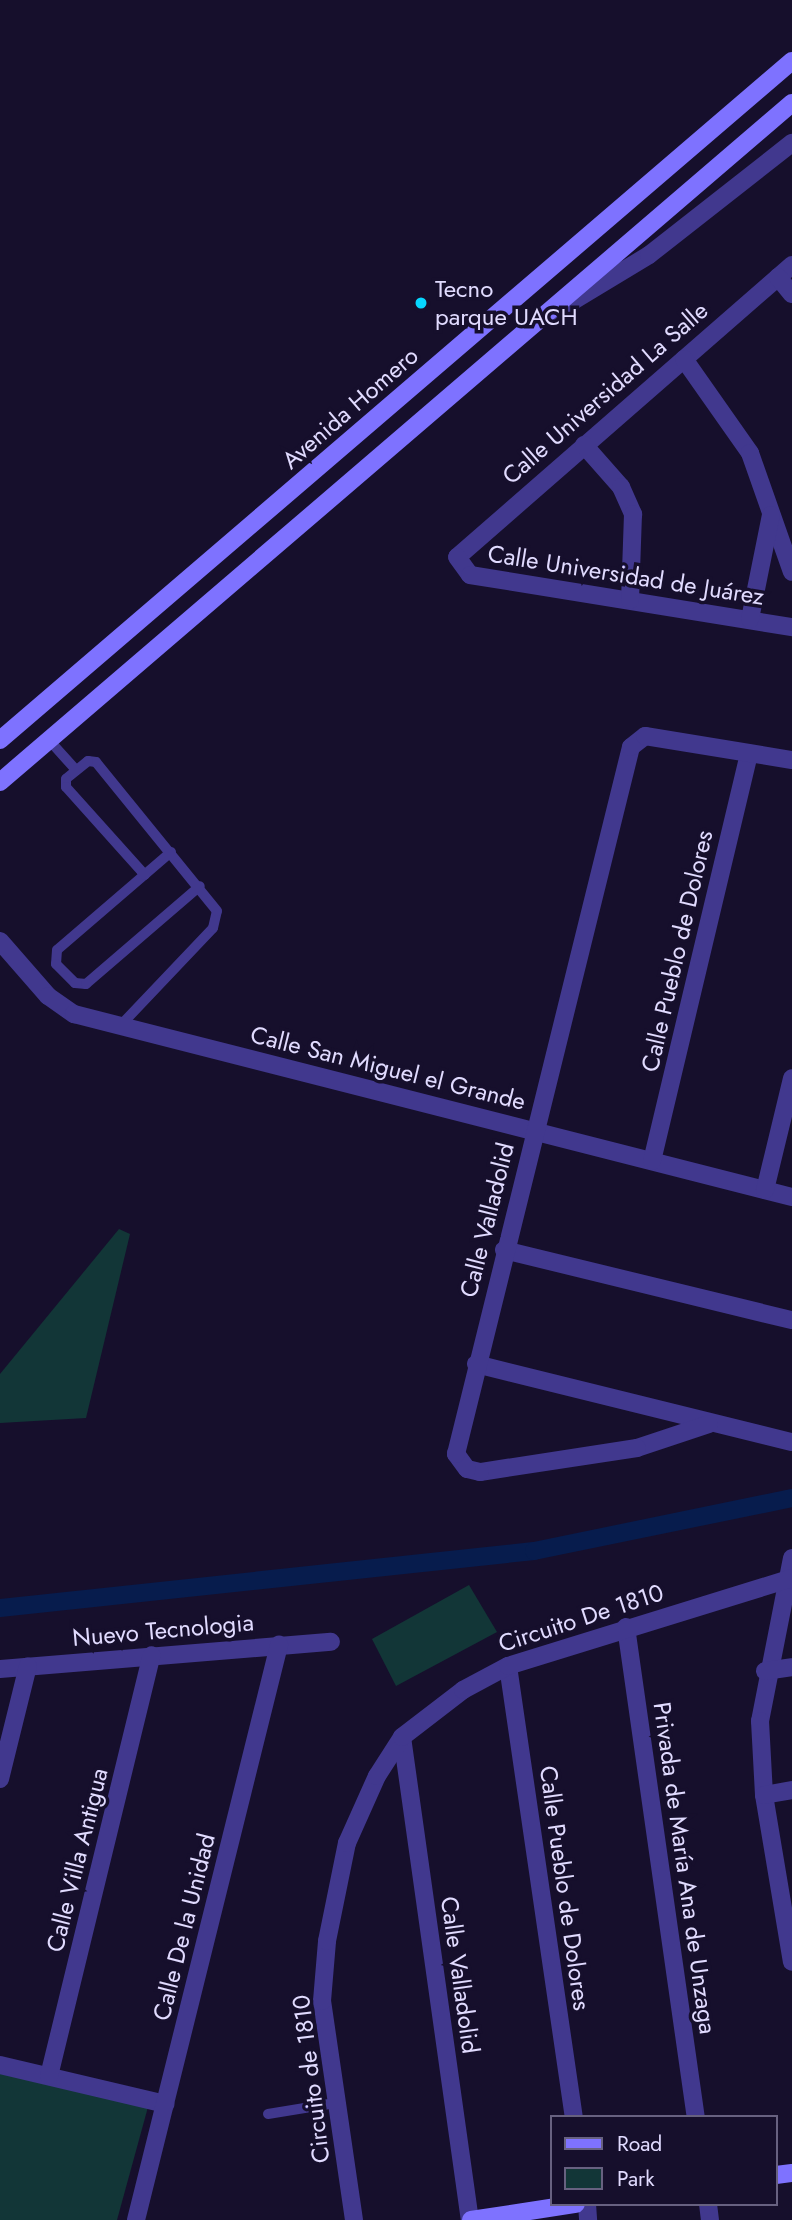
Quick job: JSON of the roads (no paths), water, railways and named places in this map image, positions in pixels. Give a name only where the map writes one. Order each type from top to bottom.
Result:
[{"type":"main road","name":"Avenida Homero","points":[[0,740],[8,728],[35,710],[792,61]]},
{"type":"main road","points":[[0,782],[792,103]]},
{"type":"main road","points":[[471,2220],[563,2206]]},
{"type":"street","points":[[539,321],[649,255],[792,143]]},
{"type":"street","points":[[785,271],[792,293]]},
{"type":"street","name":"Calle Universidad La Salle","points":[[457,562],[460,548],[584,446],[785,271]]},
{"type":"street","points":[[684,359],[743,439],[792,572]]},
{"type":"street","points":[[584,446],[621,487],[633,514],[630,600]]},
{"type":"street","points":[[750,619],[771,511]]},
{"type":"street","name":"Calle Universidad de Juárez","points":[[457,562],[470,575],[792,626]]},
{"type":"street","name":"Calle Valladolid","points":[[709,1424],[637,1448],[474,1472],[461,1465],[455,1449],[635,740],[749,753]]},
{"type":"street","points":[[749,753],[792,760]]},
{"type":"street","name":"Calle Pueblo de Dolores","points":[[652,1161],[749,753]]},
{"type":"street","name":"Calle San Miguel el Grande","points":[[0,941],[64,1010],[792,1197]]},
{"type":"street","points":[[765,1190],[792,1078]]},
{"type":"street","points":[[504,1250],[792,1320]]},
{"type":"street","points":[[476,1364],[709,1424],[792,1442]]},
{"type":"street","points":[[792,1558],[765,1671],[764,1796],[788,1909],[792,1962]]},
{"type":"street","name":"Circuito De 1810","points":[[402,1737],[463,1690],[508,1666],[626,1627],[789,1579]]},
{"type":"street","name":"Privada de María Ana de Unzaga","points":[[626,1627],[696,2115]]},
{"type":"street","name":"Nuevo Tecnologia","points":[[0,1669],[331,1642]]},
{"type":"street","name":"Calle De la Unidad","points":[[136,2220],[279,1645]]},
{"type":"street","name":"Calle Villa Antigua","points":[[49,2076],[152,1655]]},
{"type":"street","points":[[0,1779],[28,1666]]},
{"type":"street","name":"Calle Pueblo de Dolores","points":[[508,1666],[574,2115]]},
{"type":"street","points":[[765,1671],[792,1667]]},
{"type":"street","name":"Calle Valladolid","points":[[402,1737],[471,2220]]},
{"type":"street","name":"Circuito de 1810","points":[[354,2220],[322,2001],[332,1916],[347,1843],[376,1776],[402,1737]]},
{"type":"street","points":[[764,1796],[792,1790]]},
{"type":"street","points":[[0,2065],[165,2104]]},
{"type":"lane","points":[[49,740],[75,769]]},
{"type":"lane","points":[[120,1026],[213,928],[217,911],[200,886],[96,762],[75,769],[66,787],[145,875]]},
{"type":"lane","points":[[171,852],[57,950],[56,964],[75,983],[86,984],[200,886]]},
{"type":"lane","points":[[268,2114],[335,2103]]},
{"type":"waterway","points":[[0,1608],[534,1551],[792,1498]]},
{"type":"place","name":"Tecno parque UACH","points":[[421,303]]}]
